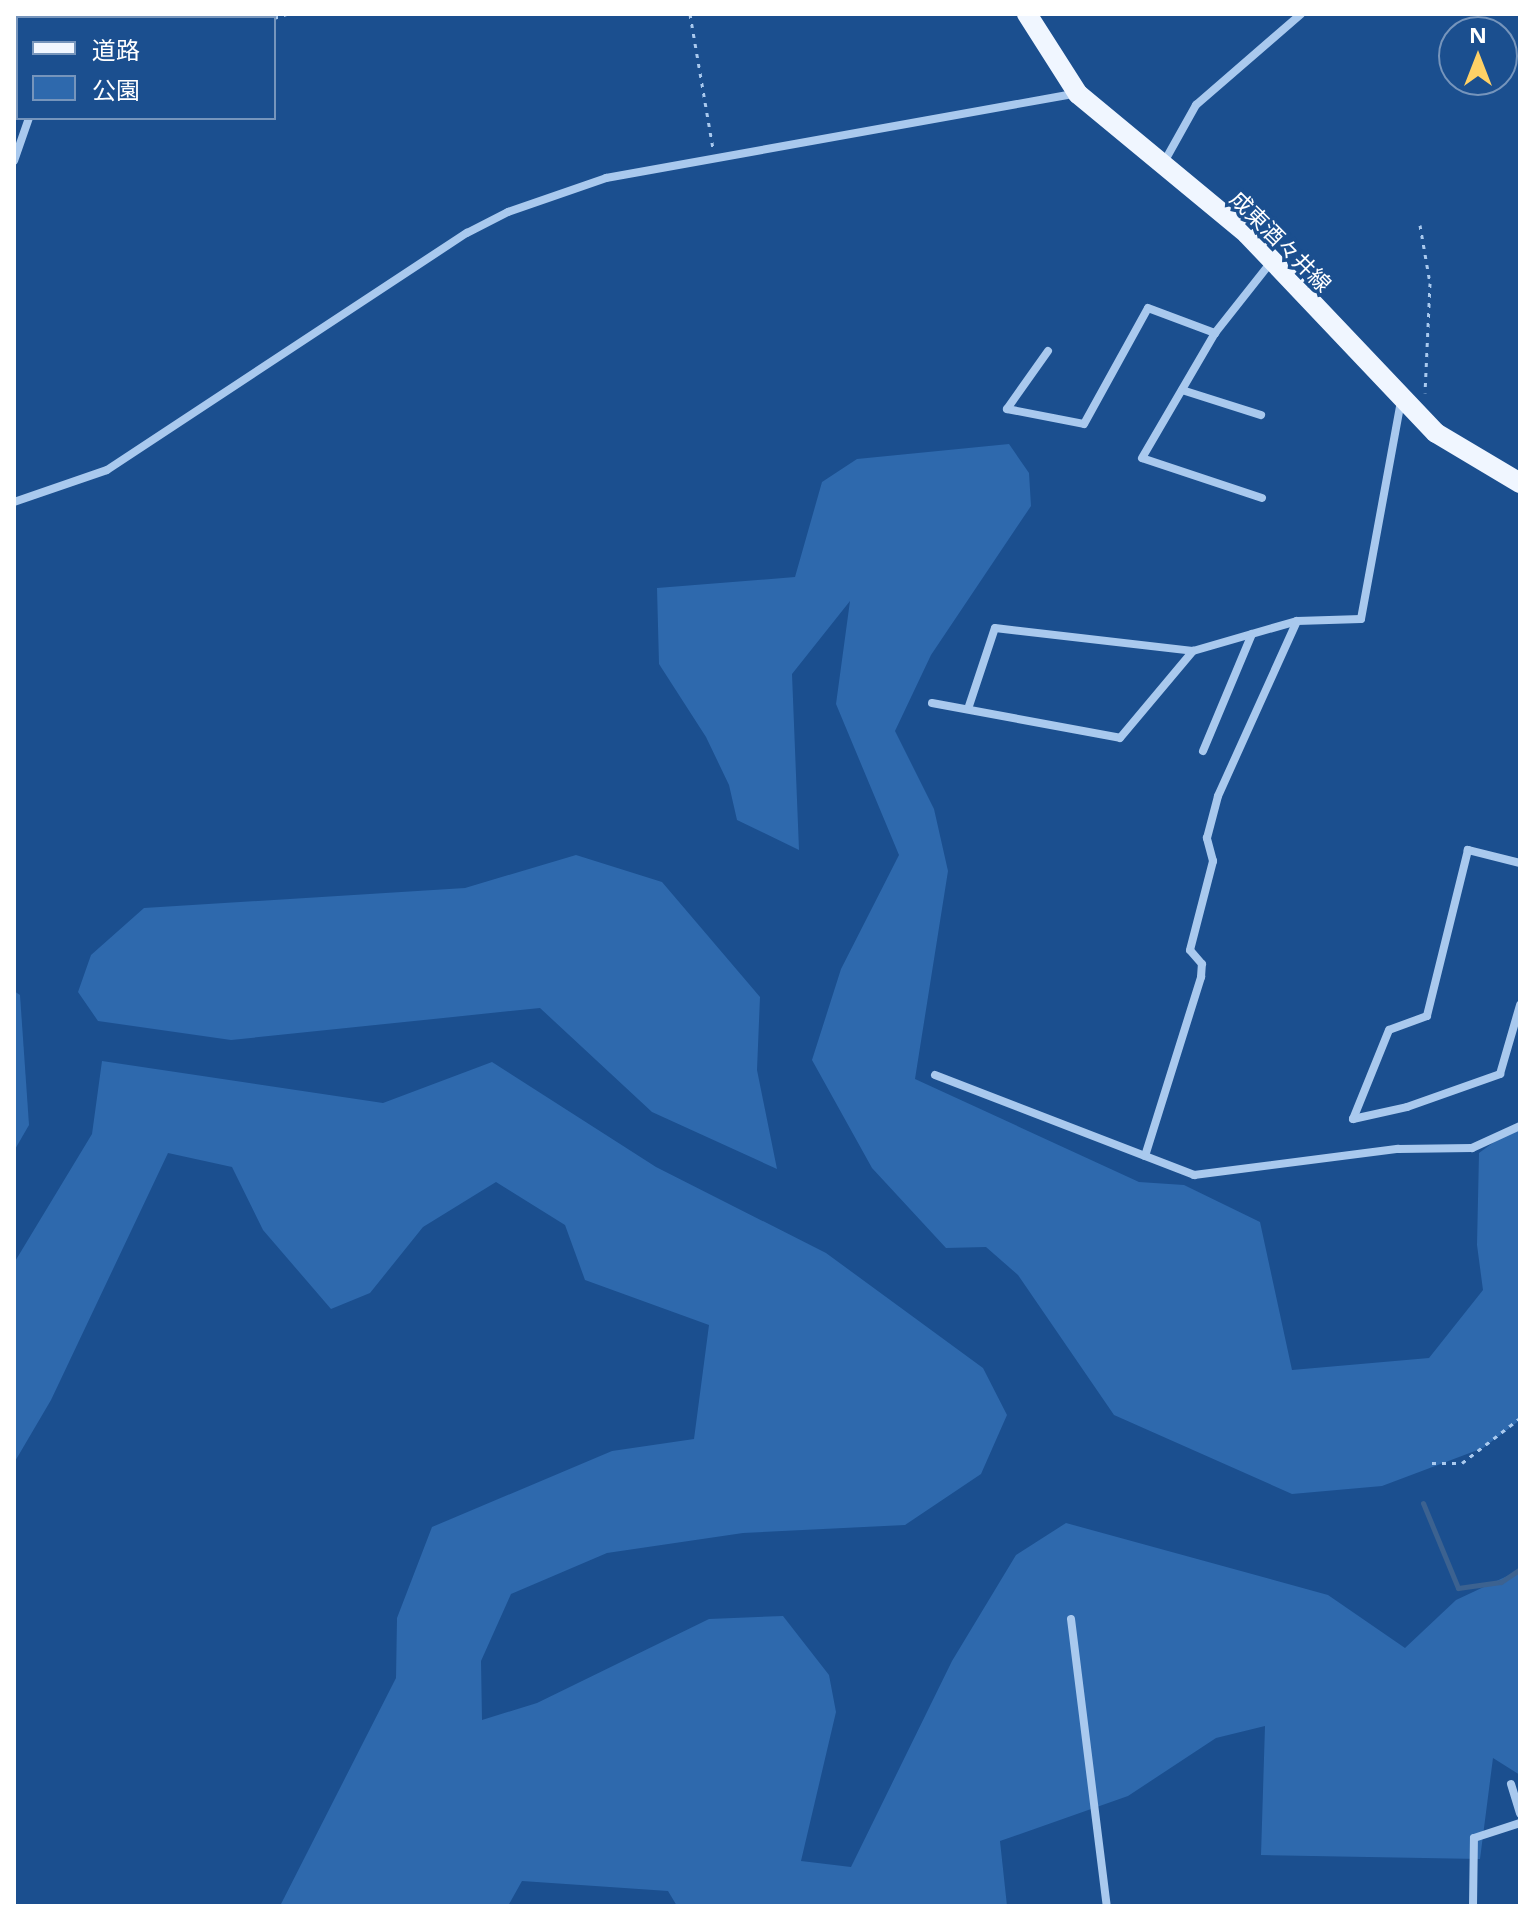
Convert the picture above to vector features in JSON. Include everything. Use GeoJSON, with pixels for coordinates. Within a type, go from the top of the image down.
{"type":"FeatureCollection","features":[{"type":"Feature","properties":{"kind":"main road","name":"成東酒々井線"},"geometry":{"type":"LineString","coordinates":[[1027,14],[1078,94],[1272,262],[1408,408],[1436,433],[1520,483]]}},
{"type":"Feature","properties":{"kind":"street"},"geometry":{"type":"LineString","coordinates":[[1163,165],[1196,105],[1301,14]]}},
{"type":"Feature","properties":{"kind":"street"},"geometry":{"type":"LineString","coordinates":[[14,502],[107,470],[467,233],[508,212],[606,178],[1078,94]]}},
{"type":"Feature","properties":{"kind":"street"},"geometry":{"type":"LineString","coordinates":[[14,161],[28,120]]}},
{"type":"Feature","properties":{"kind":"street"},"geometry":{"type":"LineString","coordinates":[[1262,498],[1142,458],[1215,333],[1272,262]]}},
{"type":"Feature","properties":{"kind":"street"},"geometry":{"type":"LineString","coordinates":[[1048,351],[1007,409],[1084,424],[1148,308],[1215,333]]}},
{"type":"Feature","properties":{"kind":"street"},"geometry":{"type":"LineString","coordinates":[[1182,390],[1261,415]]}},
{"type":"Feature","properties":{"kind":"street"},"geometry":{"type":"LineString","coordinates":[[968,709],[995,628],[1193,651],[1297,621],[1361,619],[1408,408]]}},
{"type":"Feature","properties":{"kind":"street"},"geometry":{"type":"LineString","coordinates":[[1145,1156],[1201,977],[1202,964],[1190,950],[1213,861],[1207,838],[1218,796],[1297,621]]}},
{"type":"Feature","properties":{"kind":"street"},"geometry":{"type":"LineString","coordinates":[[1203,751],[1252,634]]}},
{"type":"Feature","properties":{"kind":"street"},"geometry":{"type":"LineString","coordinates":[[932,703],[1120,738],[1193,651]]}},
{"type":"Feature","properties":{"kind":"street"},"geometry":{"type":"LineString","coordinates":[[1520,863],[1468,850],[1427,1016],[1389,1030],[1353,1119],[1407,1107],[1500,1074],[1520,1005]]}},
{"type":"Feature","properties":{"kind":"street"},"geometry":{"type":"LineString","coordinates":[[935,1075],[1194,1175],[1398,1149],[1472,1148],[1520,1126]]}},
{"type":"Feature","properties":{"kind":"street"},"geometry":{"type":"LineString","coordinates":[[1071,1619],[1107,1906]]}},
{"type":"Feature","properties":{"kind":"street"},"geometry":{"type":"LineString","coordinates":[[1511,1784],[1520,1814]]}},
{"type":"Feature","properties":{"kind":"street"},"geometry":{"type":"LineString","coordinates":[[1473,1906],[1474,1838],[1520,1823]]}},
{"type":"Feature","properties":{"kind":"path"},"geometry":{"type":"LineString","coordinates":[[690,14],[715,159]]}},
{"type":"Feature","properties":{"kind":"path"},"geometry":{"type":"LineString","coordinates":[[1408,408],[1425,398],[1430,283],[1420,225]]}},
{"type":"Feature","properties":{"kind":"path"},"geometry":{"type":"LineString","coordinates":[[1432,1463],[1462,1463],[1520,1418]]}},
{"type":"Feature","properties":{"kind":"green space"},"geometry":{"type":"Polygon","coordinates":[[[1009,444],[1029,473],[1031,506],[931,655],[895,731],[934,809],[948,871],[915,1079],[1139,1182],[1184,1185],[1260,1222],[1292,1370],[1429,1358],[1483,1290],[1477,1245],[1479,1153],[1520,1123],[1520,1420],[1483,1448],[1382,1486],[1292,1494],[1114,1415],[1018,1275],[986,1247],[946,1248],[872,1168],[812,1060],[841,969],[899,855],[836,704],[850,601],[792,674],[799,850],[737,820],[729,785],[706,737],[659,664],[657,588],[795,577],[822,482],[857,459],[1009,444]]]}},
{"type":"Feature","properties":{"kind":"green space"},"geometry":{"type":"Polygon","coordinates":[[[576,855],[662,882],[760,997],[757,1070],[777,1169],[652,1112],[540,1008],[231,1040],[98,1021],[78,992],[91,955],[144,908],[465,888],[576,855]]]}},
{"type":"Feature","properties":{"kind":"green space"},"geometry":{"type":"Polygon","coordinates":[[[14,991],[20,995],[29,1125],[14,1151],[14,991]]]}},
{"type":"Feature","properties":{"kind":"green space"},"geometry":{"type":"Polygon","coordinates":[[[102,1061],[383,1103],[492,1062],[656,1167],[826,1253],[983,1368],[1007,1415],[981,1474],[905,1525],[743,1533],[607,1553],[511,1594],[481,1661],[482,1720],[537,1703],[709,1619],[783,1616],[829,1675],[836,1712],[801,1861],[851,1867],[952,1661],[1016,1555],[1066,1523],[1328,1595],[1405,1648],[1456,1600],[1520,1570],[1520,1775],[1493,1758],[1480,1859],[1261,1855],[1265,1726],[1216,1738],[1128,1796],[1000,1841],[1007,1906],[677,1906],[668,1891],[522,1881],[508,1906],[280,1906],[396,1678],[397,1618],[432,1527],[612,1451],[694,1439],[709,1325],[585,1280],[565,1225],[496,1182],[423,1227],[370,1293],[331,1309],[263,1230],[232,1167],[168,1153],[51,1400],[14,1463],[14,1263],[92,1134],[102,1061]]]}},
{"type":"Feature","properties":{"kind":"waterway"},"geometry":{"type":"LineString","coordinates":[[1423,1503],[1458,1588],[1501,1582],[1520,1569]]}}]}
